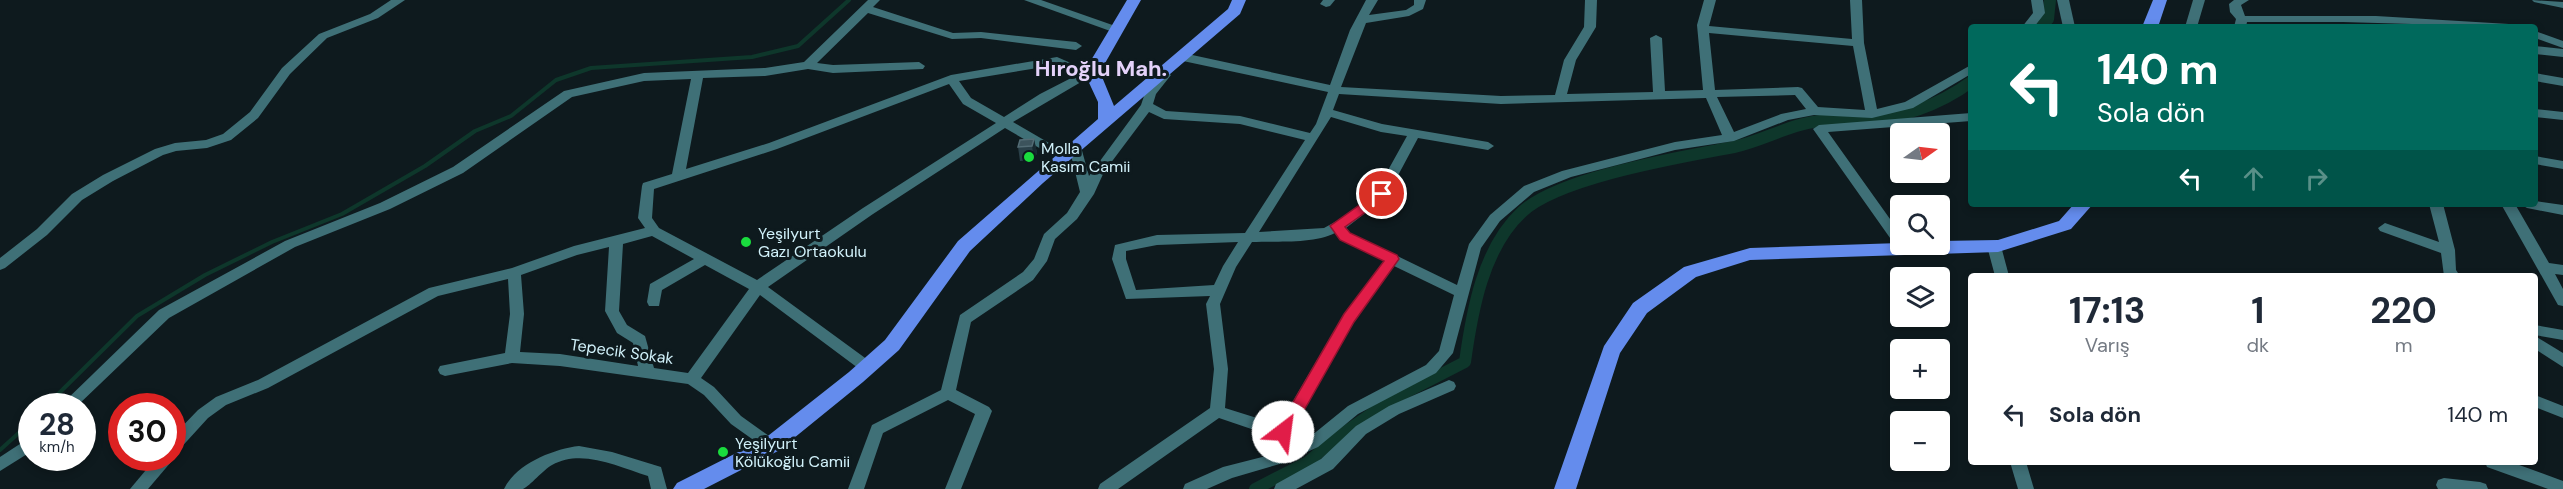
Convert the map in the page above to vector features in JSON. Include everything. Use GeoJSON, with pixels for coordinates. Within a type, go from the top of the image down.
{"type":"FeatureCollection","features":[{"type":"Feature","properties":{"kind":"main road"},"geometry":{"type":"LineString","coordinates":[[1106,123],[1106,102],[1092,72],[1134,0]]}},
{"type":"Feature","properties":{"kind":"main road"},"geometry":{"type":"LineString","coordinates":[[684,489],[771,445],[892,345],[964,246],[1070,152],[1183,57],[1235,10],[1239,0]]}},
{"type":"Feature","properties":{"kind":"main road"},"geometry":{"type":"LineString","coordinates":[[2151,24],[2160,0]]}},
{"type":"Feature","properties":{"kind":"main road"},"geometry":{"type":"LineString","coordinates":[[1950,246],[1994,246],[2065,225],[2081,207]]}},
{"type":"Feature","properties":{"kind":"main road"},"geometry":{"type":"LineString","coordinates":[[1565,489],[1611,351],[1640,308],[1648,302],[1690,272],[1749,254],[1890,246]]}},
{"type":"Feature","properties":{"kind":"street"},"geometry":{"type":"LineString","coordinates":[[0,265],[42,232],[76,197],[108,178],[159,152],[175,147],[207,144],[227,137],[254,115],[286,71],[323,36],[366,20],[399,0]]}},
{"type":"Feature","properties":{"kind":"street"},"geometry":{"type":"LineString","coordinates":[[1030,0],[1117,30]]}},
{"type":"Feature","properties":{"kind":"street"},"geometry":{"type":"LineString","coordinates":[[1106,489],[1217,411],[1221,369],[1213,304],[1230,266],[1313,138],[1326,112],[1361,20],[1372,0]]}},
{"type":"Feature","properties":{"kind":"street"},"geometry":{"type":"LineString","coordinates":[[1361,20],[1409,13],[1419,7],[1420,0]]}},
{"type":"Feature","properties":{"kind":"street"},"geometry":{"type":"LineString","coordinates":[[1560,98],[1570,60],[1590,27],[1591,0]]}},
{"type":"Feature","properties":{"kind":"street"},"geometry":{"type":"LineString","coordinates":[[1710,0],[1703,29],[1709,92],[1730,138]]}},
{"type":"Feature","properties":{"kind":"street"},"geometry":{"type":"LineString","coordinates":[[1856,0],[1858,43],[1872,114]]}},
{"type":"Feature","properties":{"kind":"street"},"geometry":{"type":"LineString","coordinates":[[2030,24],[2039,13],[2037,0]]}},
{"type":"Feature","properties":{"kind":"street"},"geometry":{"type":"LineString","coordinates":[[2063,0],[2068,24]]}},
{"type":"Feature","properties":{"kind":"street"},"geometry":{"type":"LineString","coordinates":[[2192,24],[2199,0]]}},
{"type":"Feature","properties":{"kind":"street"},"geometry":{"type":"LineString","coordinates":[[2243,0],[2235,4],[2241,23],[2323,17],[2474,24]]}},
{"type":"Feature","properties":{"kind":"street"},"geometry":{"type":"LineString","coordinates":[[2538,0],[2563,5]]}},
{"type":"Feature","properties":{"kind":"street"},"geometry":{"type":"LineString","coordinates":[[808,65],[869,4],[952,36],[981,35],[1076,46]]}},
{"type":"Feature","properties":{"kind":"street"},"geometry":{"type":"LineString","coordinates":[[1703,29],[1858,43]]}},
{"type":"Feature","properties":{"kind":"street"},"geometry":{"type":"LineString","coordinates":[[2538,35],[2563,45]]}},
{"type":"Feature","properties":{"kind":"street"},"geometry":{"type":"LineString","coordinates":[[1656,38],[1659,94]]}},
{"type":"Feature","properties":{"kind":"street"},"geometry":{"type":"LineString","coordinates":[[2538,50],[2563,53]]}},
{"type":"Feature","properties":{"kind":"street"},"geometry":{"type":"LineString","coordinates":[[1183,57],[1345,92],[1501,100],[1798,91],[1814,111]]}},
{"type":"Feature","properties":{"kind":"street"},"geometry":{"type":"LineString","coordinates":[[867,367],[758,287],[654,231],[645,218],[648,186],[772,146],[951,79],[1057,61],[1077,70],[1092,72]]}},
{"type":"Feature","properties":{"kind":"street"},"geometry":{"type":"LineString","coordinates":[[82,393],[164,314],[290,244],[385,206],[458,170],[568,94],[644,77],[765,72],[808,65],[833,69],[919,66]]}},
{"type":"Feature","properties":{"kind":"street"},"geometry":{"type":"LineString","coordinates":[[948,393],[965,319],[1028,276],[1040,261],[1049,237],[1072,216],[1095,178],[1147,106],[1150,93],[1170,68]]}},
{"type":"Feature","properties":{"kind":"street"},"geometry":{"type":"LineString","coordinates":[[1191,489],[1228,472],[1278,459],[1313,443],[1353,410],[1431,369],[1446,353],[1474,247],[1495,218],[1529,189],[1567,174],[1664,148],[1730,138],[1785,117],[1814,111],[1872,114],[1909,105],[1968,71]]}},
{"type":"Feature","properties":{"kind":"street"},"geometry":{"type":"LineString","coordinates":[[692,379],[758,287],[868,211],[1044,97],[1092,72]]}},
{"type":"Feature","properties":{"kind":"street"},"geometry":{"type":"LineString","coordinates":[[678,176],[697,78],[694,75]]}},
{"type":"Feature","properties":{"kind":"street"},"geometry":{"type":"LineString","coordinates":[[2538,78],[2563,82]]}},
{"type":"Feature","properties":{"kind":"street"},"geometry":{"type":"LineString","coordinates":[[951,79],[967,101],[1004,123],[1070,152],[1086,194]]}},
{"type":"Feature","properties":{"kind":"street"},"geometry":{"type":"LineString","coordinates":[[1147,106],[1164,115],[1240,120],[1313,138]]}},
{"type":"Feature","properties":{"kind":"street"},"geometry":{"type":"LineString","coordinates":[[1326,112],[1414,134],[1488,146]]}},
{"type":"Feature","properties":{"kind":"street"},"geometry":{"type":"LineString","coordinates":[[2538,113],[2563,116]]}},
{"type":"Feature","properties":{"kind":"street"},"geometry":{"type":"LineString","coordinates":[[1890,228],[1820,129],[1968,117]]}},
{"type":"Feature","properties":{"kind":"street"},"geometry":{"type":"LineString","coordinates":[[1219,290],[1131,295],[1119,259],[1120,248],[1157,240],[1250,235],[1296,236],[1327,232],[1382,194],[1414,134]]}},
{"type":"Feature","properties":{"kind":"street"},"geometry":{"type":"LineString","coordinates":[[2538,161],[2563,165]]}},
{"type":"Feature","properties":{"kind":"street"},"geometry":{"type":"LineString","coordinates":[[1079,171],[1095,178]]}},
{"type":"Feature","properties":{"kind":"street"},"geometry":{"type":"LineString","coordinates":[[2538,206],[2563,210]]}},
{"type":"Feature","properties":{"kind":"street"},"geometry":{"type":"LineString","coordinates":[[2437,207],[2448,250],[2450,273]]}},
{"type":"Feature","properties":{"kind":"street"},"geometry":{"type":"LineString","coordinates":[[2510,207],[2563,301]]}},
{"type":"Feature","properties":{"kind":"street"},"geometry":{"type":"LineString","coordinates":[[1337,226],[1345,236],[1462,293]]}},
{"type":"Feature","properties":{"kind":"street"},"geometry":{"type":"LineString","coordinates":[[2385,228],[2448,250]]}},
{"type":"Feature","properties":{"kind":"street"},"geometry":{"type":"LineString","coordinates":[[186,432],[202,414],[221,401],[263,384],[434,292],[514,273],[574,251],[654,231]]}},
{"type":"Feature","properties":{"kind":"street"},"geometry":{"type":"LineString","coordinates":[[616,241],[612,311],[622,329],[640,340],[647,372]]}},
{"type":"Feature","properties":{"kind":"street"},"geometry":{"type":"LineString","coordinates":[[1994,246],[2001,273]]}},
{"type":"Feature","properties":{"kind":"street"},"geometry":{"type":"LineString","coordinates":[[654,302],[655,288],[705,258]]}},
{"type":"Feature","properties":{"kind":"street"},"geometry":{"type":"LineString","coordinates":[[1283,432],[1349,318],[1392,259]]}},
{"type":"Feature","properties":{"kind":"street"},"geometry":{"type":"LineString","coordinates":[[2545,268],[2563,270]]}},
{"type":"Feature","properties":{"kind":"street"},"geometry":{"type":"LineString","coordinates":[[512,357],[517,314],[514,273]]}},
{"type":"Feature","properties":{"kind":"street"},"geometry":{"type":"LineString","coordinates":[[2538,331],[2563,335]]}},
{"type":"Feature","properties":{"kind":"street"},"geometry":{"type":"LineString","coordinates":[[2538,343],[2563,361]]}},
{"type":"Feature","properties":{"kind":"street","name":"Tepecik Sokak"},"geometry":{"type":"LineString","coordinates":[[445,370],[512,357],[560,360],[692,379],[710,391],[736,420],[771,445]]}},
{"type":"Feature","properties":{"kind":"street"},"geometry":{"type":"LineString","coordinates":[[1282,489],[1327,464],[1360,430],[1394,410],[1449,386]]}},
{"type":"Feature","properties":{"kind":"street"},"geometry":{"type":"LineString","coordinates":[[856,489],[877,429],[948,393]]}},
{"type":"Feature","properties":{"kind":"street"},"geometry":{"type":"LineString","coordinates":[[948,393],[984,411],[953,489]]}},
{"type":"Feature","properties":{"kind":"street"},"geometry":{"type":"LineString","coordinates":[[2538,402],[2563,412]]}},
{"type":"Feature","properties":{"kind":"street"},"geometry":{"type":"LineString","coordinates":[[1217,411],[1313,443]]}},
{"type":"Feature","properties":{"kind":"street"},"geometry":{"type":"LineString","coordinates":[[0,465],[18,452]]}},
{"type":"Feature","properties":{"kind":"street"},"geometry":{"type":"LineString","coordinates":[[512,489],[532,468],[556,454],[589,452],[655,472],[659,489]]}},
{"type":"Feature","properties":{"kind":"street"},"geometry":{"type":"LineString","coordinates":[[2019,465],[2026,489]]}},
{"type":"Feature","properties":{"kind":"street"},"geometry":{"type":"LineString","coordinates":[[2501,465],[2563,488]]}},
{"type":"Feature","properties":{"kind":"street"},"geometry":{"type":"LineString","coordinates":[[138,489],[154,471]]}},
{"type":"Feature","properties":{"kind":"street"},"geometry":{"type":"LineString","coordinates":[[2444,485],[2480,489]]}},
{"type":"Feature","properties":{"kind":"building"},"geometry":{"type":"Polygon","coordinates":[[[1034,139],[1032,146],[1018,147],[1020,140],[1034,139]]]}},
{"type":"Feature","properties":{"kind":"waterway"},"geometry":{"type":"LineString","coordinates":[[59,393],[137,316],[205,275],[272,242],[342,214],[425,166],[475,131],[511,116],[556,80],[591,68],[752,57],[798,46],[849,0]]}},
{"type":"Feature","properties":{"kind":"waterway"},"geometry":{"type":"LineString","coordinates":[[2042,24],[2048,19],[2050,0]]}},
{"type":"Feature","properties":{"kind":"waterway"},"geometry":{"type":"LineString","coordinates":[[1255,489],[1308,462],[1335,439],[1393,399],[1465,362],[1471,322],[1489,262],[1509,227],[1522,212],[1540,200],[1563,188],[1622,170],[1734,147],[1809,123],[1857,122],[1887,118],[1917,110],[1945,98],[1968,84]]}},
{"type":"Feature","properties":{"kind":"waterway"},"geometry":{"type":"LineString","coordinates":[[0,450],[18,434]]}},
{"type":"Feature","properties":{"kind":"place","name":"Molla Kasım Camii"},"geometry":{"type":"Point","coordinates":[1029,157]}},
{"type":"Feature","properties":{"kind":"place","name":"Yeşilyurt Gazı Ortaokulu"},"geometry":{"type":"Point","coordinates":[746,242]}},
{"type":"Feature","properties":{"kind":"place","name":"Yeşilyurt Kölükoğlu Camii"},"geometry":{"type":"Point","coordinates":[723,452]}},
{"type":"Feature","properties":{"kind":"district","name":"Hıroğlu Mah."},"geometry":{"type":"Point","coordinates":[1101,68]}},
{"type":"Feature","properties":{"kind":"route"},"geometry":{"type":"LineString","coordinates":[[1283,432],[1349,318],[1392,259],[1345,236],[1337,226],[1382,194]]}}]}
